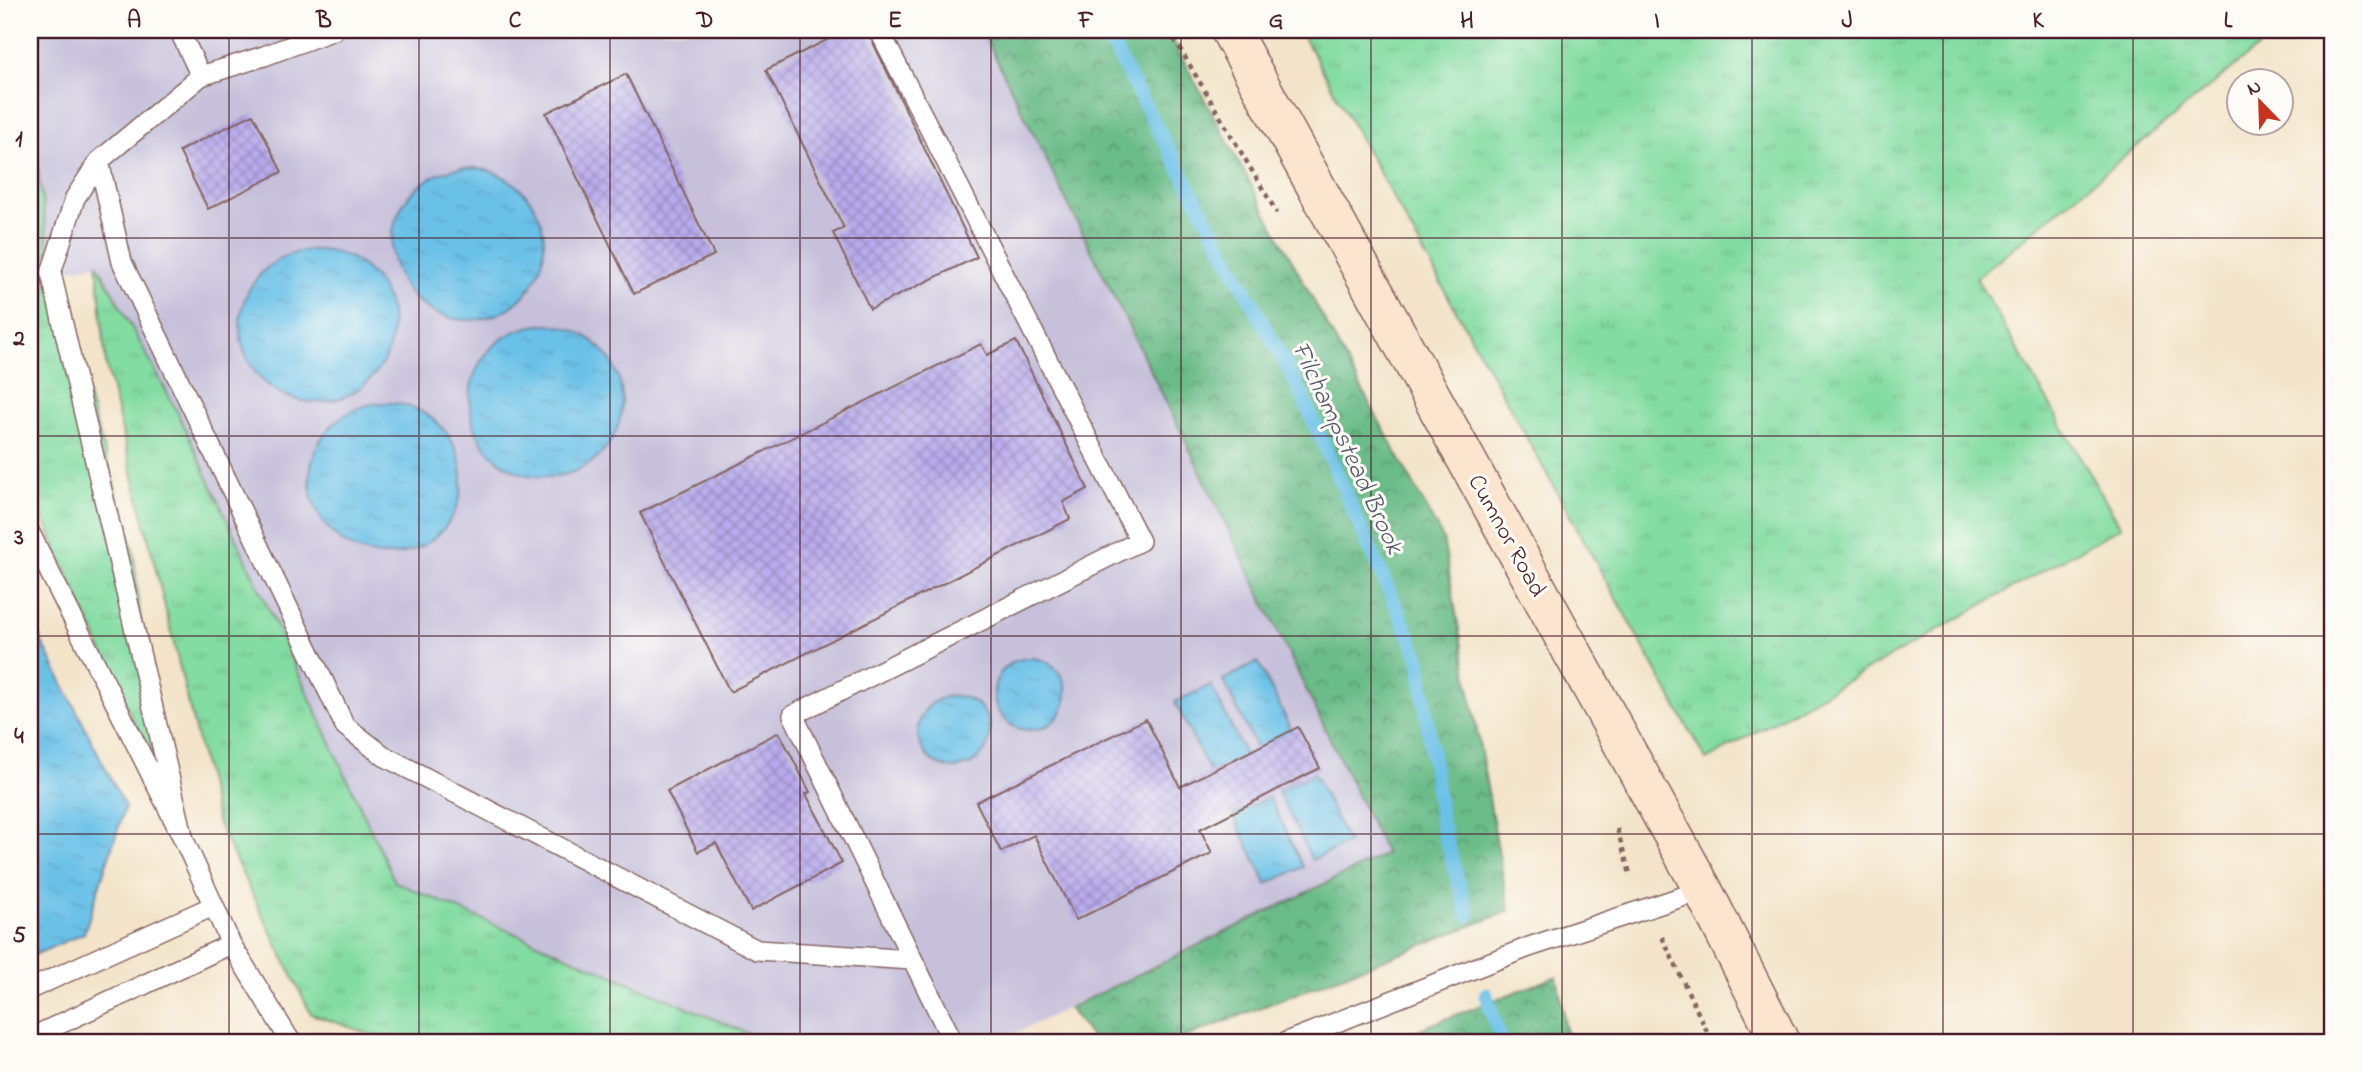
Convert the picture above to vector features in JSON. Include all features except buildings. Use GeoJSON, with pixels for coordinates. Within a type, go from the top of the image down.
{"type":"FeatureCollection","features":[{"type":"Feature","properties":{"kind":"main road","name":"Cumnor Road"},"geometry":{"type":"LineString","coordinates":[[1230,30],[1703,890],[1780,1042]]}},
{"type":"Feature","properties":{"kind":"lane"},"geometry":{"type":"LineString","coordinates":[[179,30],[201,76]]}},
{"type":"Feature","properties":{"kind":"lane"},"geometry":{"type":"LineString","coordinates":[[184,840],[51,273],[75,198],[99,162],[201,76],[334,30]]}},
{"type":"Feature","properties":{"kind":"lane"},"geometry":{"type":"LineString","coordinates":[[879,30],[1140,541],[793,715],[953,1042]]}},
{"type":"Feature","properties":{"kind":"lane"},"geometry":{"type":"LineString","coordinates":[[99,162],[122,262],[345,726],[384,756],[757,950],[912,960]]}},
{"type":"Feature","properties":{"kind":"lane"},"geometry":{"type":"LineString","coordinates":[[30,533],[184,840],[231,944],[291,1042]]}},
{"type":"Feature","properties":{"kind":"lane"},"geometry":{"type":"LineString","coordinates":[[1286,1042],[1529,947],[1703,890]]}},
{"type":"Feature","properties":{"kind":"lane"},"geometry":{"type":"LineString","coordinates":[[30,989],[213,906]]}},
{"type":"Feature","properties":{"kind":"lane"},"geometry":{"type":"LineString","coordinates":[[30,1038],[231,944]]}},
{"type":"Feature","properties":{"kind":"shaded area"},"geometry":{"type":"Polygon","coordinates":[[[30,30],[982,30],[1194,458],[1386,855],[997,1042],[768,1042],[395,882],[177,411],[98,264],[51,273],[30,115],[30,30]]]}},
{"type":"Feature","properties":{"kind":"green space"},"geometry":{"type":"Polygon","coordinates":[[[982,30],[1167,30],[1443,539],[1509,911],[1172,1042],[1095,1042],[1069,1008],[1386,854],[982,30]]]}},
{"type":"Feature","properties":{"kind":"green space"},"geometry":{"type":"Polygon","coordinates":[[[1300,30],[2279,30],[2235,66],[2226,66],[2226,73],[1976,278],[2121,527],[1706,760],[1300,30]]]}},
{"type":"Feature","properties":{"kind":"green space"},"geometry":{"type":"Polygon","coordinates":[[[30,115],[51,273],[133,548],[155,769],[30,489],[30,115]]]}},
{"type":"Feature","properties":{"kind":"green space"},"geometry":{"type":"Polygon","coordinates":[[[97,263],[177,411],[395,882],[768,1042],[453,1042],[376,1036],[311,1014],[218,824],[106,365],[97,263]]]}},
{"type":"Feature","properties":{"kind":"green space"},"geometry":{"type":"Polygon","coordinates":[[[1557,976],[1568,1042],[1386,1042],[1557,976]]]}},
{"type":"Feature","properties":{"kind":"water"},"geometry":{"type":"Polygon","coordinates":[[[468,168],[497,174],[522,190],[538,215],[544,244],[538,273],[522,298],[497,314],[468,320],[439,314],[414,298],[398,273],[392,244],[398,215],[414,190],[439,174],[468,168]]]}},
{"type":"Feature","properties":{"kind":"water"},"geometry":{"type":"Polygon","coordinates":[[[316,250],[345,256],[370,272],[386,297],[392,326],[386,355],[370,380],[345,396],[316,402],[287,396],[262,380],[246,355],[240,326],[246,297],[262,272],[287,256],[316,250]]]}},
{"type":"Feature","properties":{"kind":"water"},"geometry":{"type":"Polygon","coordinates":[[[546,325],[575,331],[600,347],[616,372],[622,401],[616,430],[600,455],[575,471],[546,477],[517,471],[492,455],[476,430],[470,401],[476,372],[492,347],[517,331],[546,325]]]}},
{"type":"Feature","properties":{"kind":"water"},"geometry":{"type":"Polygon","coordinates":[[[386,403],[415,409],[440,425],[456,450],[462,479],[456,508],[440,533],[415,549],[386,555],[357,549],[332,533],[316,508],[310,479],[316,450],[332,425],[357,409],[386,403]]]}},
{"type":"Feature","properties":{"kind":"water"},"geometry":{"type":"Polygon","coordinates":[[[30,618],[125,807],[84,933],[30,957],[30,618]]]}},
{"type":"Feature","properties":{"kind":"water"},"geometry":{"type":"Polygon","coordinates":[[[1030,658],[1050,664],[1060,674],[1066,694],[1060,714],[1050,724],[1030,730],[1010,724],[1000,714],[994,694],[1000,674],[1010,664],[1030,658]]]}},
{"type":"Feature","properties":{"kind":"water"},"geometry":{"type":"Polygon","coordinates":[[[1258,662],[1292,731],[1257,749],[1223,680],[1258,662]]]}},
{"type":"Feature","properties":{"kind":"water"},"geometry":{"type":"Polygon","coordinates":[[[1211,685],[1245,755],[1210,772],[1175,702],[1211,685]]]}},
{"type":"Feature","properties":{"kind":"water"},"geometry":{"type":"Polygon","coordinates":[[[954,696],[974,702],[984,712],[990,732],[984,752],[974,762],[954,768],[934,762],[924,752],[918,732],[924,712],[934,702],[954,696]]]}},
{"type":"Feature","properties":{"kind":"water"},"geometry":{"type":"Polygon","coordinates":[[[1314,773],[1348,843],[1312,860],[1278,791],[1314,773]]]}},
{"type":"Feature","properties":{"kind":"water"},"geometry":{"type":"Polygon","coordinates":[[[1269,797],[1303,867],[1267,884],[1233,815],[1269,797]]]}},
{"type":"Feature","properties":{"kind":"waterway","name":"Filchampstead Brook"},"geometry":{"type":"LineString","coordinates":[[1104,30],[1300,391],[1419,658],[1441,822],[1468,915]]}},
{"type":"Feature","properties":{"kind":"waterway","name":"Filchampstead Brook"},"geometry":{"type":"LineString","coordinates":[[1486,994],[1501,1042]]}}]}
